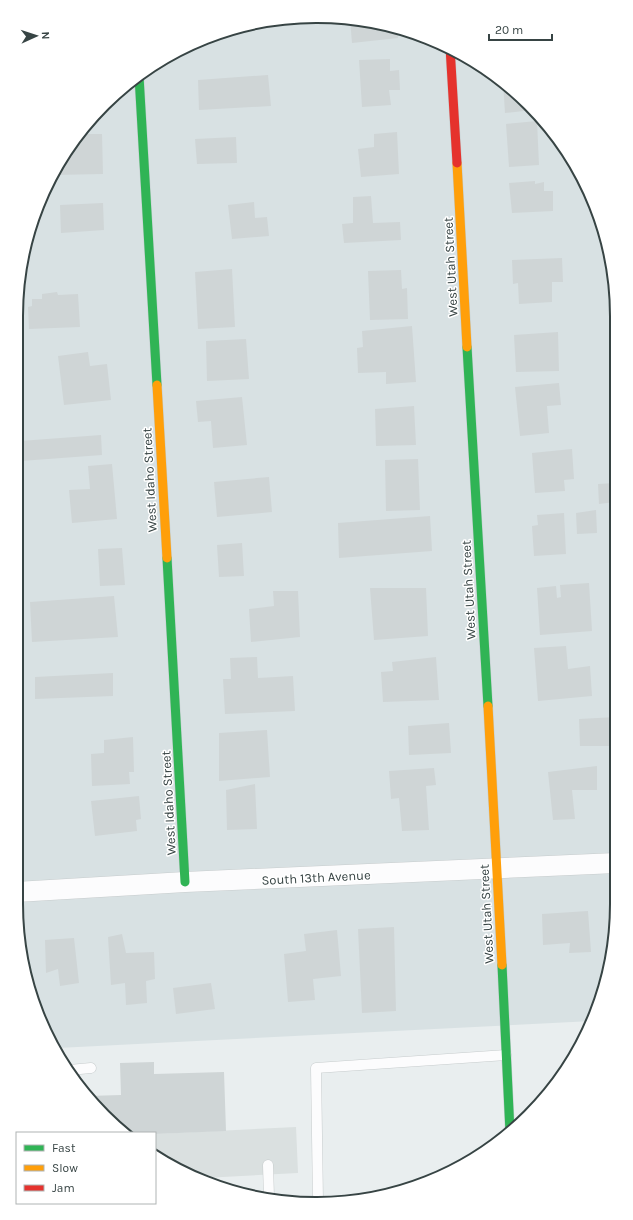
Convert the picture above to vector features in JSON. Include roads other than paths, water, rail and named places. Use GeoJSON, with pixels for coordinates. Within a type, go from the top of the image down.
{"type":"FeatureCollection","features":[{"type":"Feature","properties":{"kind":"street","name":"West Utah Street"},"geometry":{"type":"LineString","coordinates":[[450,55],[497,869],[510,1124]]}},
{"type":"Feature","properties":{"kind":"street","name":"West Idaho Street"},"geometry":{"type":"LineString","coordinates":[[139,83],[185,882]]}},
{"type":"Feature","properties":{"kind":"street","name":"South 13th Avenue"},"geometry":{"type":"LineString","coordinates":[[23,892],[185,882],[610,863]]}},
{"type":"Feature","properties":{"kind":"lane"},"geometry":{"type":"LineString","coordinates":[[318,1197],[316,1068],[506,1055]]}},
{"type":"Feature","properties":{"kind":"lane"},"geometry":{"type":"LineString","coordinates":[[74,1070],[91,1068]]}},
{"type":"Feature","properties":{"kind":"lane"},"geometry":{"type":"LineString","coordinates":[[268,1165],[269,1193]]}}]}
